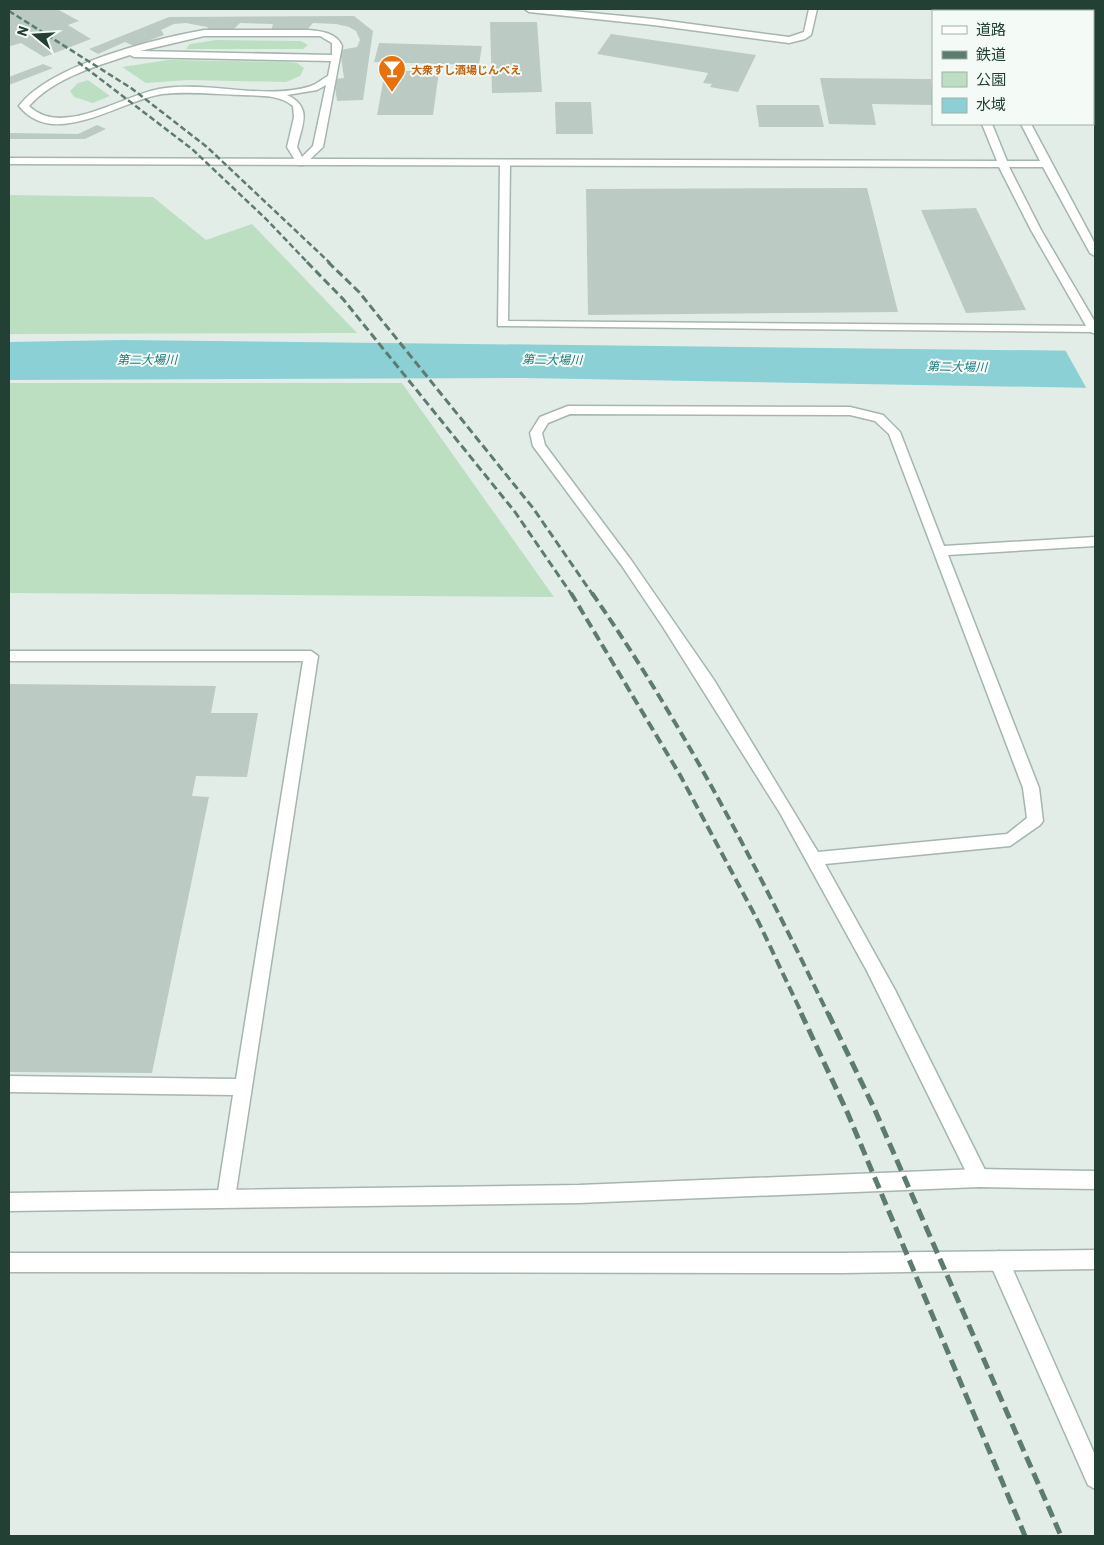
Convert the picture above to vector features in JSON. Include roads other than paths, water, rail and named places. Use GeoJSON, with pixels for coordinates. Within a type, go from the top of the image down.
{"type":"FeatureCollection","features":[{"type":"Feature","properties":{"kind":"street"},"geometry":{"type":"LineString","coordinates":[[529,9],[653,22],[789,40],[802,37],[808,32],[813,9]]}},
{"type":"Feature","properties":{"kind":"street"},"geometry":{"type":"LineString","coordinates":[[302,163],[318,147],[336,58],[338,46],[336,40],[332,37],[308,33],[204,33],[163,40],[122,54],[40,89],[28,98],[24,106],[28,113],[39,118],[66,121],[82,118],[158,92],[270,94],[314,88],[332,77]]}},
{"type":"Feature","properties":{"kind":"street"},"geometry":{"type":"LineString","coordinates":[[122,54],[336,58]]}},
{"type":"Feature","properties":{"kind":"street"},"geometry":{"type":"LineString","coordinates":[[270,94],[287,97],[296,102],[300,110],[292,147],[302,163]]}},
{"type":"Feature","properties":{"kind":"street"},"geometry":{"type":"LineString","coordinates":[[505,164],[502,324],[1095,330],[1002,164],[987,125]]}},
{"type":"Feature","properties":{"kind":"street"},"geometry":{"type":"LineString","coordinates":[[1026,125],[1095,253]]}},
{"type":"Feature","properties":{"kind":"street"},"geometry":{"type":"LineString","coordinates":[[9,161],[505,164],[1046,164]]}},
{"type":"Feature","properties":{"kind":"street"},"geometry":{"type":"LineString","coordinates":[[814,859],[1010,840],[1035,821],[1031,788],[894,432],[880,418],[850,411],[568,410],[544,420],[536,433],[539,446],[593,514],[675,632],[764,773],[857,937],[979,1178]]}},
{"type":"Feature","properties":{"kind":"street"},"geometry":{"type":"LineString","coordinates":[[941,551],[1095,541]]}},
{"type":"Feature","properties":{"kind":"street"},"geometry":{"type":"LineString","coordinates":[[9,656],[311,656],[226,1198]]}},
{"type":"Feature","properties":{"kind":"street"},"geometry":{"type":"LineString","coordinates":[[9,1084],[244,1087]]}},
{"type":"Feature","properties":{"kind":"street"},"geometry":{"type":"LineString","coordinates":[[9,1202],[580,1194],[979,1178],[1095,1180]]}},
{"type":"Feature","properties":{"kind":"street"},"geometry":{"type":"LineString","coordinates":[[9,1264],[843,1263],[1095,1259]]}},
{"type":"Feature","properties":{"kind":"street"},"geometry":{"type":"LineString","coordinates":[[999,1261],[1095,1478]]}},
{"type":"Feature","properties":{"kind":"water","name":"第二大場川"},"geometry":{"type":"Polygon","coordinates":[[[122,340],[1095,351],[1095,388],[525,378],[9,380],[9,342],[122,340]]]}},
{"type":"Feature","properties":{"kind":"railway"},"geometry":{"type":"LineString","coordinates":[[9,11],[131,88],[207,147],[330,263]]}},
{"type":"Feature","properties":{"kind":"railway"},"geometry":{"type":"LineString","coordinates":[[78,62],[192,149],[266,219],[308,263]]}},
{"type":"Feature","properties":{"kind":"railway"},"geometry":{"type":"LineString","coordinates":[[307,262],[343,299],[515,512],[572,595]]}},
{"type":"Feature","properties":{"kind":"railway"},"geometry":{"type":"LineString","coordinates":[[328,262],[359,292],[533,508],[593,595]]}},
{"type":"Feature","properties":{"kind":"railway"},"geometry":{"type":"LineString","coordinates":[[571,593],[680,775],[759,923],[802,1014]]}},
{"type":"Feature","properties":{"kind":"railway"},"geometry":{"type":"LineString","coordinates":[[592,593],[658,694],[719,799],[775,906],[828,1014]]}},
{"type":"Feature","properties":{"kind":"railway"},"geometry":{"type":"LineString","coordinates":[[801,1013],[848,1114],[1025,1536]]}},
{"type":"Feature","properties":{"kind":"railway"},"geometry":{"type":"LineString","coordinates":[[828,1013],[874,1108],[1061,1536]]}},
{"type":"Feature","properties":{"kind":"place","name":"大衆すし酒場じんべえ"},"geometry":{"type":"Point","coordinates":[392,93]}}]}
